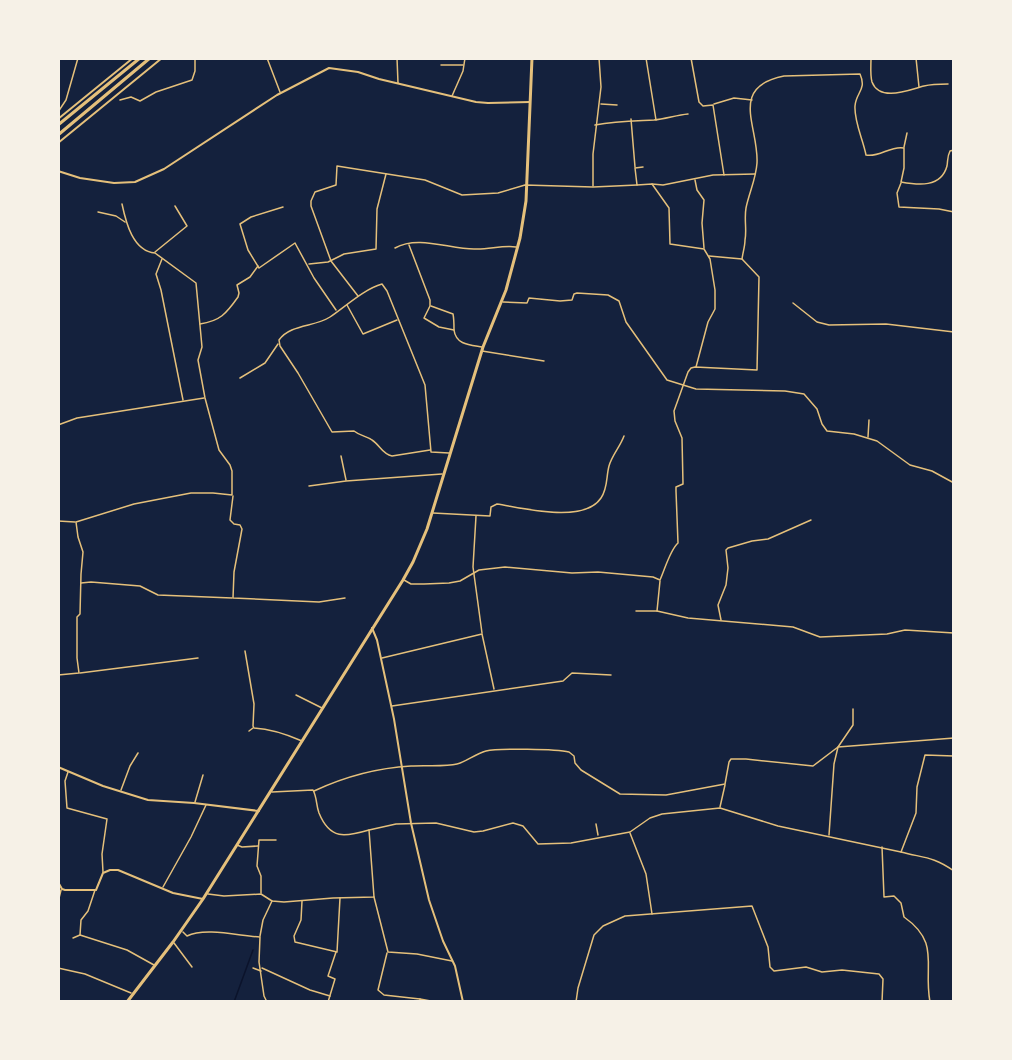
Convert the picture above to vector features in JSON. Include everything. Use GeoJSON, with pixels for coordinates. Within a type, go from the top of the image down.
{"type":"FeatureCollection","features":[{"type":"Feature","properties":{"kind":"main road"},"geometry":{"type":"LineString","coordinates":[[58,119],[133,58]]}},
{"type":"Feature","properties":{"kind":"main road"},"geometry":{"type":"LineString","coordinates":[[58,125],[140,58]]}},
{"type":"Feature","properties":{"kind":"main road"},"geometry":{"type":"LineString","coordinates":[[58,135],[150,58]]}},
{"type":"Feature","properties":{"kind":"main road"},"geometry":{"type":"LineString","coordinates":[[58,143],[162,58]]}},
{"type":"Feature","properties":{"kind":"main road"},"geometry":{"type":"LineString","coordinates":[[127,1002],[207,894],[403,580],[419,548],[432,513],[482,349],[506,290],[524,219],[532,58]]}},
{"type":"Feature","properties":{"kind":"main road"},"geometry":{"type":"LineString","coordinates":[[58,171],[80,178],[114,183],[135,182],[164,169],[208,138],[280,93],[329,68],[358,72],[488,104],[531,102]]}},
{"type":"Feature","properties":{"kind":"main road"},"geometry":{"type":"LineString","coordinates":[[372,628],[391,706],[411,824],[429,900],[452,961],[463,1002]]}},
{"type":"Feature","properties":{"kind":"main road"},"geometry":{"type":"LineString","coordinates":[[58,767],[103,786],[148,800],[194,803],[259,812]]}},
{"type":"Feature","properties":{"kind":"main road"},"geometry":{"type":"LineString","coordinates":[[58,882],[62,889],[96,890],[103,873],[118,870],[173,892],[203,899]]}},
{"type":"Feature","properties":{"kind":"street"},"geometry":{"type":"LineString","coordinates":[[58,112],[66,100],[78,58]]}},
{"type":"Feature","properties":{"kind":"street"},"geometry":{"type":"LineString","coordinates":[[120,100],[131,97],[140,101],[156,92],[192,80],[195,58]]}},
{"type":"Feature","properties":{"kind":"street"},"geometry":{"type":"LineString","coordinates":[[267,58],[280,93]]}},
{"type":"Feature","properties":{"kind":"street"},"geometry":{"type":"LineString","coordinates":[[397,58],[398,83]]}},
{"type":"Feature","properties":{"kind":"street"},"geometry":{"type":"LineString","coordinates":[[452,96],[458,85],[465,58]]}},
{"type":"Feature","properties":{"kind":"street"},"geometry":{"type":"LineString","coordinates":[[593,187],[595,125],[602,87],[599,58]]}},
{"type":"Feature","properties":{"kind":"street"},"geometry":{"type":"LineString","coordinates":[[646,58],[656,120]]}},
{"type":"Feature","properties":{"kind":"street"},"geometry":{"type":"LineString","coordinates":[[691,58],[699,102],[703,106],[735,98],[752,100]]}},
{"type":"Feature","properties":{"kind":"street"},"geometry":{"type":"LineString","coordinates":[[871,58],[872,81],[874,86],[882,91],[893,94],[927,85],[948,84]]}},
{"type":"Feature","properties":{"kind":"street"},"geometry":{"type":"LineString","coordinates":[[916,58],[919,87]]}},
{"type":"Feature","properties":{"kind":"street"},"geometry":{"type":"LineString","coordinates":[[441,65],[464,65]]}},
{"type":"Feature","properties":{"kind":"street"},"geometry":{"type":"LineString","coordinates":[[742,259],[746,238],[746,207],[755,174],[757,154],[749,116],[752,100],[760,85],[772,78],[810,74],[860,74],[862,91],[857,97],[855,112],[866,155],[879,154],[898,147],[904,148]]}},
{"type":"Feature","properties":{"kind":"street"},"geometry":{"type":"LineString","coordinates":[[600,104],[617,105]]}},
{"type":"Feature","properties":{"kind":"street"},"geometry":{"type":"LineString","coordinates":[[713,105],[724,175]]}},
{"type":"Feature","properties":{"kind":"street"},"geometry":{"type":"LineString","coordinates":[[595,125],[631,119],[656,120],[688,114]]}},
{"type":"Feature","properties":{"kind":"street"},"geometry":{"type":"LineString","coordinates":[[631,119],[636,185]]}},
{"type":"Feature","properties":{"kind":"street"},"geometry":{"type":"LineString","coordinates":[[907,133],[904,168],[897,193],[899,207],[954,212]]}},
{"type":"Feature","properties":{"kind":"street"},"geometry":{"type":"LineString","coordinates":[[901,182],[928,184],[937,180],[947,165],[950,151],[954,150]]}},
{"type":"Feature","properties":{"kind":"street"},"geometry":{"type":"LineString","coordinates":[[359,297],[331,261],[311,206],[312,197],[318,190],[336,185],[337,166],[425,180],[462,195],[498,193],[525,185],[593,187],[663,185],[724,175],[755,174]]}},
{"type":"Feature","properties":{"kind":"street"},"geometry":{"type":"LineString","coordinates":[[635,168],[643,167]]}},
{"type":"Feature","properties":{"kind":"street"},"geometry":{"type":"LineString","coordinates":[[307,264],[331,261],[344,254],[376,249],[377,209],[386,173]]}},
{"type":"Feature","properties":{"kind":"street"},"geometry":{"type":"LineString","coordinates":[[694,179],[697,190],[704,200],[702,223],[704,249],[708,256],[714,290],[714,309],[695,367]]}},
{"type":"Feature","properties":{"kind":"street"},"geometry":{"type":"LineString","coordinates":[[652,184],[669,208],[670,244],[704,249]]}},
{"type":"Feature","properties":{"kind":"street"},"geometry":{"type":"LineString","coordinates":[[122,204],[131,236],[147,253],[155,253],[187,226],[175,206]]}},
{"type":"Feature","properties":{"kind":"street"},"geometry":{"type":"LineString","coordinates":[[235,224],[240,224],[251,216],[283,207]]}},
{"type":"Feature","properties":{"kind":"street"},"geometry":{"type":"LineString","coordinates":[[98,212],[116,216],[126,223]]}},
{"type":"Feature","properties":{"kind":"street"},"geometry":{"type":"LineString","coordinates":[[240,224],[248,250],[258,266]]}},
{"type":"Feature","properties":{"kind":"street"},"geometry":{"type":"LineString","coordinates":[[258,266],[259,268],[266,265],[295,243],[336,311]]}},
{"type":"Feature","properties":{"kind":"street"},"geometry":{"type":"LineString","coordinates":[[395,248],[408,244],[432,244],[476,250],[500,246],[517,247]]}},
{"type":"Feature","properties":{"kind":"street"},"geometry":{"type":"LineString","coordinates":[[408,244],[428,292],[430,306],[424,319],[438,327],[454,330]]}},
{"type":"Feature","properties":{"kind":"street"},"geometry":{"type":"LineString","coordinates":[[155,253],[196,283],[202,347],[198,360],[205,398],[219,450],[230,465],[232,495],[230,520],[240,525],[242,529],[234,572],[233,598]]}},
{"type":"Feature","properties":{"kind":"street"},"geometry":{"type":"LineString","coordinates":[[657,611],[660,580],[668,564],[672,548],[678,543],[675,491],[676,486],[683,484],[684,457],[682,438],[675,421],[674,411],[689,370],[695,367],[757,370],[759,277],[742,259],[708,256]]}},
{"type":"Feature","properties":{"kind":"street"},"geometry":{"type":"LineString","coordinates":[[162,259],[156,274],[183,401]]}},
{"type":"Feature","properties":{"kind":"street"},"geometry":{"type":"LineString","coordinates":[[199,324],[221,318],[238,297],[237,285],[250,277],[258,266]]}},
{"type":"Feature","properties":{"kind":"street"},"geometry":{"type":"LineString","coordinates":[[240,378],[265,363],[288,332],[321,321],[382,284],[399,319],[425,385],[430,450]]}},
{"type":"Feature","properties":{"kind":"street"},"geometry":{"type":"LineString","coordinates":[[500,302],[527,303],[529,298],[572,300],[577,293],[608,295],[619,301],[626,322],[667,380],[684,386],[712,390],[785,391],[804,394],[817,409],[827,431],[854,434],[877,441],[910,465],[932,471],[954,483]]}},
{"type":"Feature","properties":{"kind":"street"},"geometry":{"type":"LineString","coordinates":[[793,303],[817,322],[829,325],[886,324],[954,332]]}},
{"type":"Feature","properties":{"kind":"street"},"geometry":{"type":"LineString","coordinates":[[346,304],[363,334],[399,319]]}},
{"type":"Feature","properties":{"kind":"street"},"geometry":{"type":"LineString","coordinates":[[430,306],[453,314],[454,330],[458,340],[462,343],[544,361]]}},
{"type":"Feature","properties":{"kind":"street"},"geometry":{"type":"LineString","coordinates":[[275,338],[332,432],[354,431],[363,438],[372,439],[387,455],[392,456],[430,450],[449,453]]}},
{"type":"Feature","properties":{"kind":"street"},"geometry":{"type":"LineString","coordinates":[[58,425],[77,418],[205,398]]}},
{"type":"Feature","properties":{"kind":"street"},"geometry":{"type":"LineString","coordinates":[[868,438],[869,420]]}},
{"type":"Feature","properties":{"kind":"street"},"geometry":{"type":"LineString","coordinates":[[432,513],[490,516],[491,507],[497,504],[559,512],[586,509],[601,499],[607,483],[609,466],[624,436]]}},
{"type":"Feature","properties":{"kind":"street"},"geometry":{"type":"LineString","coordinates":[[341,456],[346,480]]}},
{"type":"Feature","properties":{"kind":"street"},"geometry":{"type":"LineString","coordinates":[[309,486],[346,480],[443,474]]}},
{"type":"Feature","properties":{"kind":"street"},"geometry":{"type":"LineString","coordinates":[[58,521],[76,522],[134,504],[191,493],[232,495]]}},
{"type":"Feature","properties":{"kind":"street"},"geometry":{"type":"LineString","coordinates":[[476,516],[474,574],[482,634],[494,690]]}},
{"type":"Feature","properties":{"kind":"street"},"geometry":{"type":"LineString","coordinates":[[721,621],[718,605],[726,585],[728,568],[726,550],[752,541],[768,539],[811,520]]}},
{"type":"Feature","properties":{"kind":"street"},"geometry":{"type":"LineString","coordinates":[[76,522],[83,552],[80,583],[81,606],[80,614],[76,617],[79,673]]}},
{"type":"Feature","properties":{"kind":"street"},"geometry":{"type":"LineString","coordinates":[[403,580],[417,584],[449,583],[460,581],[479,570],[505,567],[572,573],[598,572],[653,577],[660,580]]}},
{"type":"Feature","properties":{"kind":"street"},"geometry":{"type":"LineString","coordinates":[[80,583],[140,586],[158,595],[319,602],[345,598]]}},
{"type":"Feature","properties":{"kind":"street"},"geometry":{"type":"LineString","coordinates":[[636,611],[657,611],[688,618],[798,628],[820,637],[887,634],[905,630],[954,633]]}},
{"type":"Feature","properties":{"kind":"street"},"geometry":{"type":"LineString","coordinates":[[380,659],[482,634]]}},
{"type":"Feature","properties":{"kind":"street"},"geometry":{"type":"LineString","coordinates":[[245,651],[254,704],[252,719],[254,728]]}},
{"type":"Feature","properties":{"kind":"street"},"geometry":{"type":"LineString","coordinates":[[58,675],[108,671],[198,658]]}},
{"type":"Feature","properties":{"kind":"street"},"geometry":{"type":"LineString","coordinates":[[391,706],[563,681],[572,673],[611,675]]}},
{"type":"Feature","properties":{"kind":"street"},"geometry":{"type":"LineString","coordinates":[[296,695],[323,709]]}},
{"type":"Feature","properties":{"kind":"street"},"geometry":{"type":"LineString","coordinates":[[720,808],[731,759],[813,766],[838,747],[853,725],[854,709]]}},
{"type":"Feature","properties":{"kind":"street"},"geometry":{"type":"LineString","coordinates":[[249,731],[254,728],[267,728],[303,741]]}},
{"type":"Feature","properties":{"kind":"street"},"geometry":{"type":"LineString","coordinates":[[838,747],[954,738]]}},
{"type":"Feature","properties":{"kind":"street"},"geometry":{"type":"LineString","coordinates":[[829,837],[834,764],[838,747]]}},
{"type":"Feature","properties":{"kind":"street"},"geometry":{"type":"LineString","coordinates":[[271,792],[314,791],[343,778],[367,771],[458,764],[488,750],[564,751],[574,756],[575,763],[581,770],[620,794],[666,795],[725,784]]}},
{"type":"Feature","properties":{"kind":"street"},"geometry":{"type":"LineString","coordinates":[[120,792],[130,766],[138,753]]}},
{"type":"Feature","properties":{"kind":"street"},"geometry":{"type":"LineString","coordinates":[[900,852],[916,813],[917,787],[926,755],[954,756]]}},
{"type":"Feature","properties":{"kind":"street"},"geometry":{"type":"LineString","coordinates":[[69,771],[64,781],[67,808],[107,819],[102,854],[103,873]]}},
{"type":"Feature","properties":{"kind":"street"},"geometry":{"type":"LineString","coordinates":[[194,803],[203,775]]}},
{"type":"Feature","properties":{"kind":"street"},"geometry":{"type":"LineString","coordinates":[[314,791],[318,812],[332,832],[347,837],[396,824],[436,823],[474,832],[513,823],[523,826],[538,843],[571,843],[630,832],[650,818],[662,814],[720,808],[778,826],[915,856],[929,857],[954,871]]}},
{"type":"Feature","properties":{"kind":"street"},"geometry":{"type":"LineString","coordinates":[[162,888],[206,806]]}},
{"type":"Feature","properties":{"kind":"street"},"geometry":{"type":"LineString","coordinates":[[596,824],[598,837]]}},
{"type":"Feature","properties":{"kind":"street"},"geometry":{"type":"LineString","coordinates":[[369,830],[374,897],[388,952],[378,990],[384,995],[436,1002]]}},
{"type":"Feature","properties":{"kind":"street"},"geometry":{"type":"LineString","coordinates":[[630,832],[646,874],[652,914]]}},
{"type":"Feature","properties":{"kind":"street"},"geometry":{"type":"LineString","coordinates":[[261,894],[261,876],[258,866],[259,840],[276,840]]}},
{"type":"Feature","properties":{"kind":"street"},"geometry":{"type":"LineString","coordinates":[[236,845],[258,846]]}},
{"type":"Feature","properties":{"kind":"street"},"geometry":{"type":"LineString","coordinates":[[882,847],[884,897],[894,896],[901,903],[904,916],[918,927],[928,947],[930,1002]]}},
{"type":"Feature","properties":{"kind":"street"},"geometry":{"type":"LineString","coordinates":[[58,902],[62,889]]}},
{"type":"Feature","properties":{"kind":"street"},"geometry":{"type":"LineString","coordinates":[[80,935],[81,920],[88,911],[96,890]]}},
{"type":"Feature","properties":{"kind":"street"},"geometry":{"type":"LineString","coordinates":[[207,894],[224,896],[261,894],[272,901],[374,897]]}},
{"type":"Feature","properties":{"kind":"street"},"geometry":{"type":"LineString","coordinates":[[328,1002],[335,979],[328,976],[336,952],[340,897]]}},
{"type":"Feature","properties":{"kind":"street"},"geometry":{"type":"LineString","coordinates":[[267,1002],[259,962],[260,937],[263,920],[272,901]]}},
{"type":"Feature","properties":{"kind":"street"},"geometry":{"type":"LineString","coordinates":[[302,901],[301,920],[294,936],[295,942],[336,952]]}},
{"type":"Feature","properties":{"kind":"street"},"geometry":{"type":"LineString","coordinates":[[576,1002],[578,988],[597,931],[625,916],[752,906],[768,947],[770,967],[774,971],[806,967],[822,972],[842,970],[879,974],[883,979],[882,1002]]}},
{"type":"Feature","properties":{"kind":"street"},"geometry":{"type":"LineString","coordinates":[[181,931],[187,936],[195,932],[206,932],[260,937]]}},
{"type":"Feature","properties":{"kind":"street"},"geometry":{"type":"LineString","coordinates":[[73,938],[80,935],[127,950],[154,965]]}},
{"type":"Feature","properties":{"kind":"street"},"geometry":{"type":"LineString","coordinates":[[173,942],[192,967]]}},
{"type":"Feature","properties":{"kind":"street"},"geometry":{"type":"LineString","coordinates":[[388,952],[417,954],[452,961]]}},
{"type":"Feature","properties":{"kind":"street"},"geometry":{"type":"LineString","coordinates":[[58,968],[84,974],[132,994]]}},
{"type":"Feature","properties":{"kind":"street"},"geometry":{"type":"LineString","coordinates":[[253,968],[330,996]]}},
{"type":"Feature","properties":{"kind":"waterway"},"geometry":{"type":"LineString","coordinates":[[234,1002],[253,950]]}}]}
